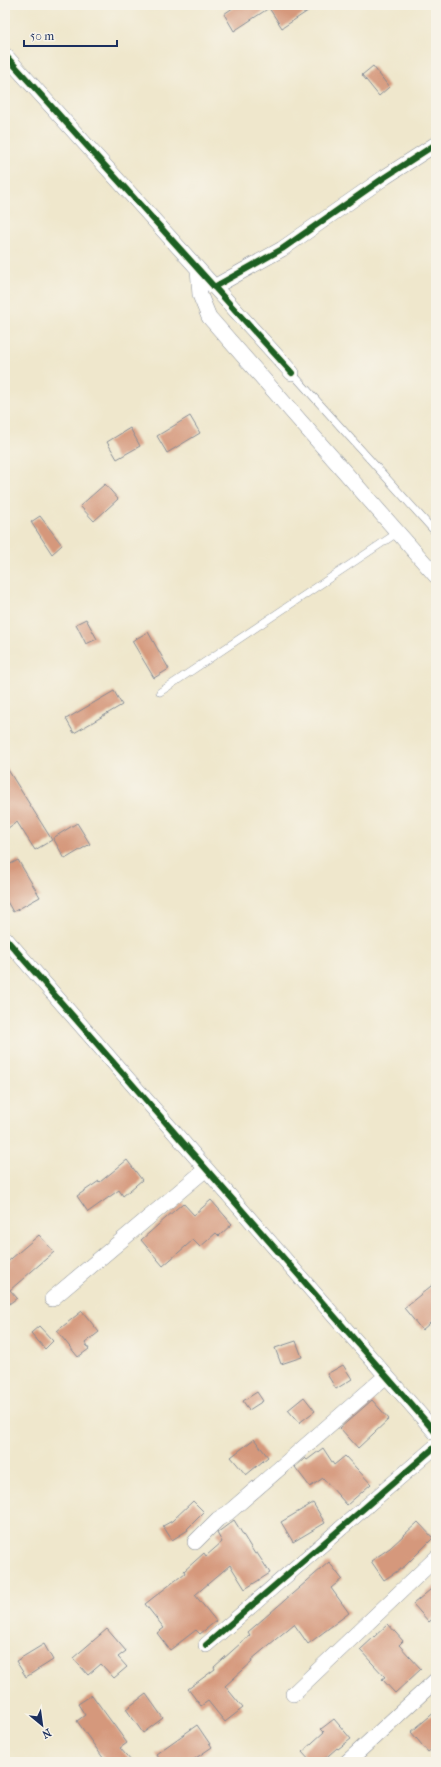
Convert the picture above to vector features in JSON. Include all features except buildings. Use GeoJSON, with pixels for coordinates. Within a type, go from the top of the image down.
{"type":"FeatureCollection","features":[{"type":"Feature","properties":{"kind":"street"},"geometry":{"type":"LineString","coordinates":[[5,55],[292,373]]}},
{"type":"Feature","properties":{"kind":"street"},"geometry":{"type":"LineString","coordinates":[[214,287],[282,249],[385,177],[436,144]]}},
{"type":"Feature","properties":{"kind":"street"},"geometry":{"type":"LineString","coordinates":[[198,269],[200,295],[204,308],[209,317],[436,576]]}},
{"type":"Feature","properties":{"kind":"street"},"geometry":{"type":"LineString","coordinates":[[5,938],[436,1433]]}},
{"type":"Feature","properties":{"kind":"street"},"geometry":{"type":"LineString","coordinates":[[52,1299],[206,1168]]}},
{"type":"Feature","properties":{"kind":"street"},"geometry":{"type":"LineString","coordinates":[[195,1542],[218,1519],[228,1513],[386,1376]]}},
{"type":"Feature","properties":{"kind":"street"},"geometry":{"type":"LineString","coordinates":[[206,1645],[436,1446]]}},
{"type":"Feature","properties":{"kind":"street"},"geometry":{"type":"LineString","coordinates":[[293,1694],[436,1558]]}},
{"type":"Feature","properties":{"kind":"street"},"geometry":{"type":"LineString","coordinates":[[347,1762],[436,1680]]}},
{"type":"Feature","properties":{"kind":"lane"},"geometry":{"type":"LineString","coordinates":[[292,373],[436,533]]}},
{"type":"Feature","properties":{"kind":"lane"},"geometry":{"type":"LineString","coordinates":[[160,692],[397,533]]}},
{"type":"Feature","properties":{"kind":"cycle path"},"geometry":{"type":"LineString","coordinates":[[5,55],[292,373]]}},
{"type":"Feature","properties":{"kind":"cycle path"},"geometry":{"type":"LineString","coordinates":[[214,287],[282,249],[385,177],[436,144]]}},
{"type":"Feature","properties":{"kind":"cycle path"},"geometry":{"type":"LineString","coordinates":[[5,938],[436,1433]]}},
{"type":"Feature","properties":{"kind":"cycle path"},"geometry":{"type":"LineString","coordinates":[[206,1645],[436,1446]]}}]}
